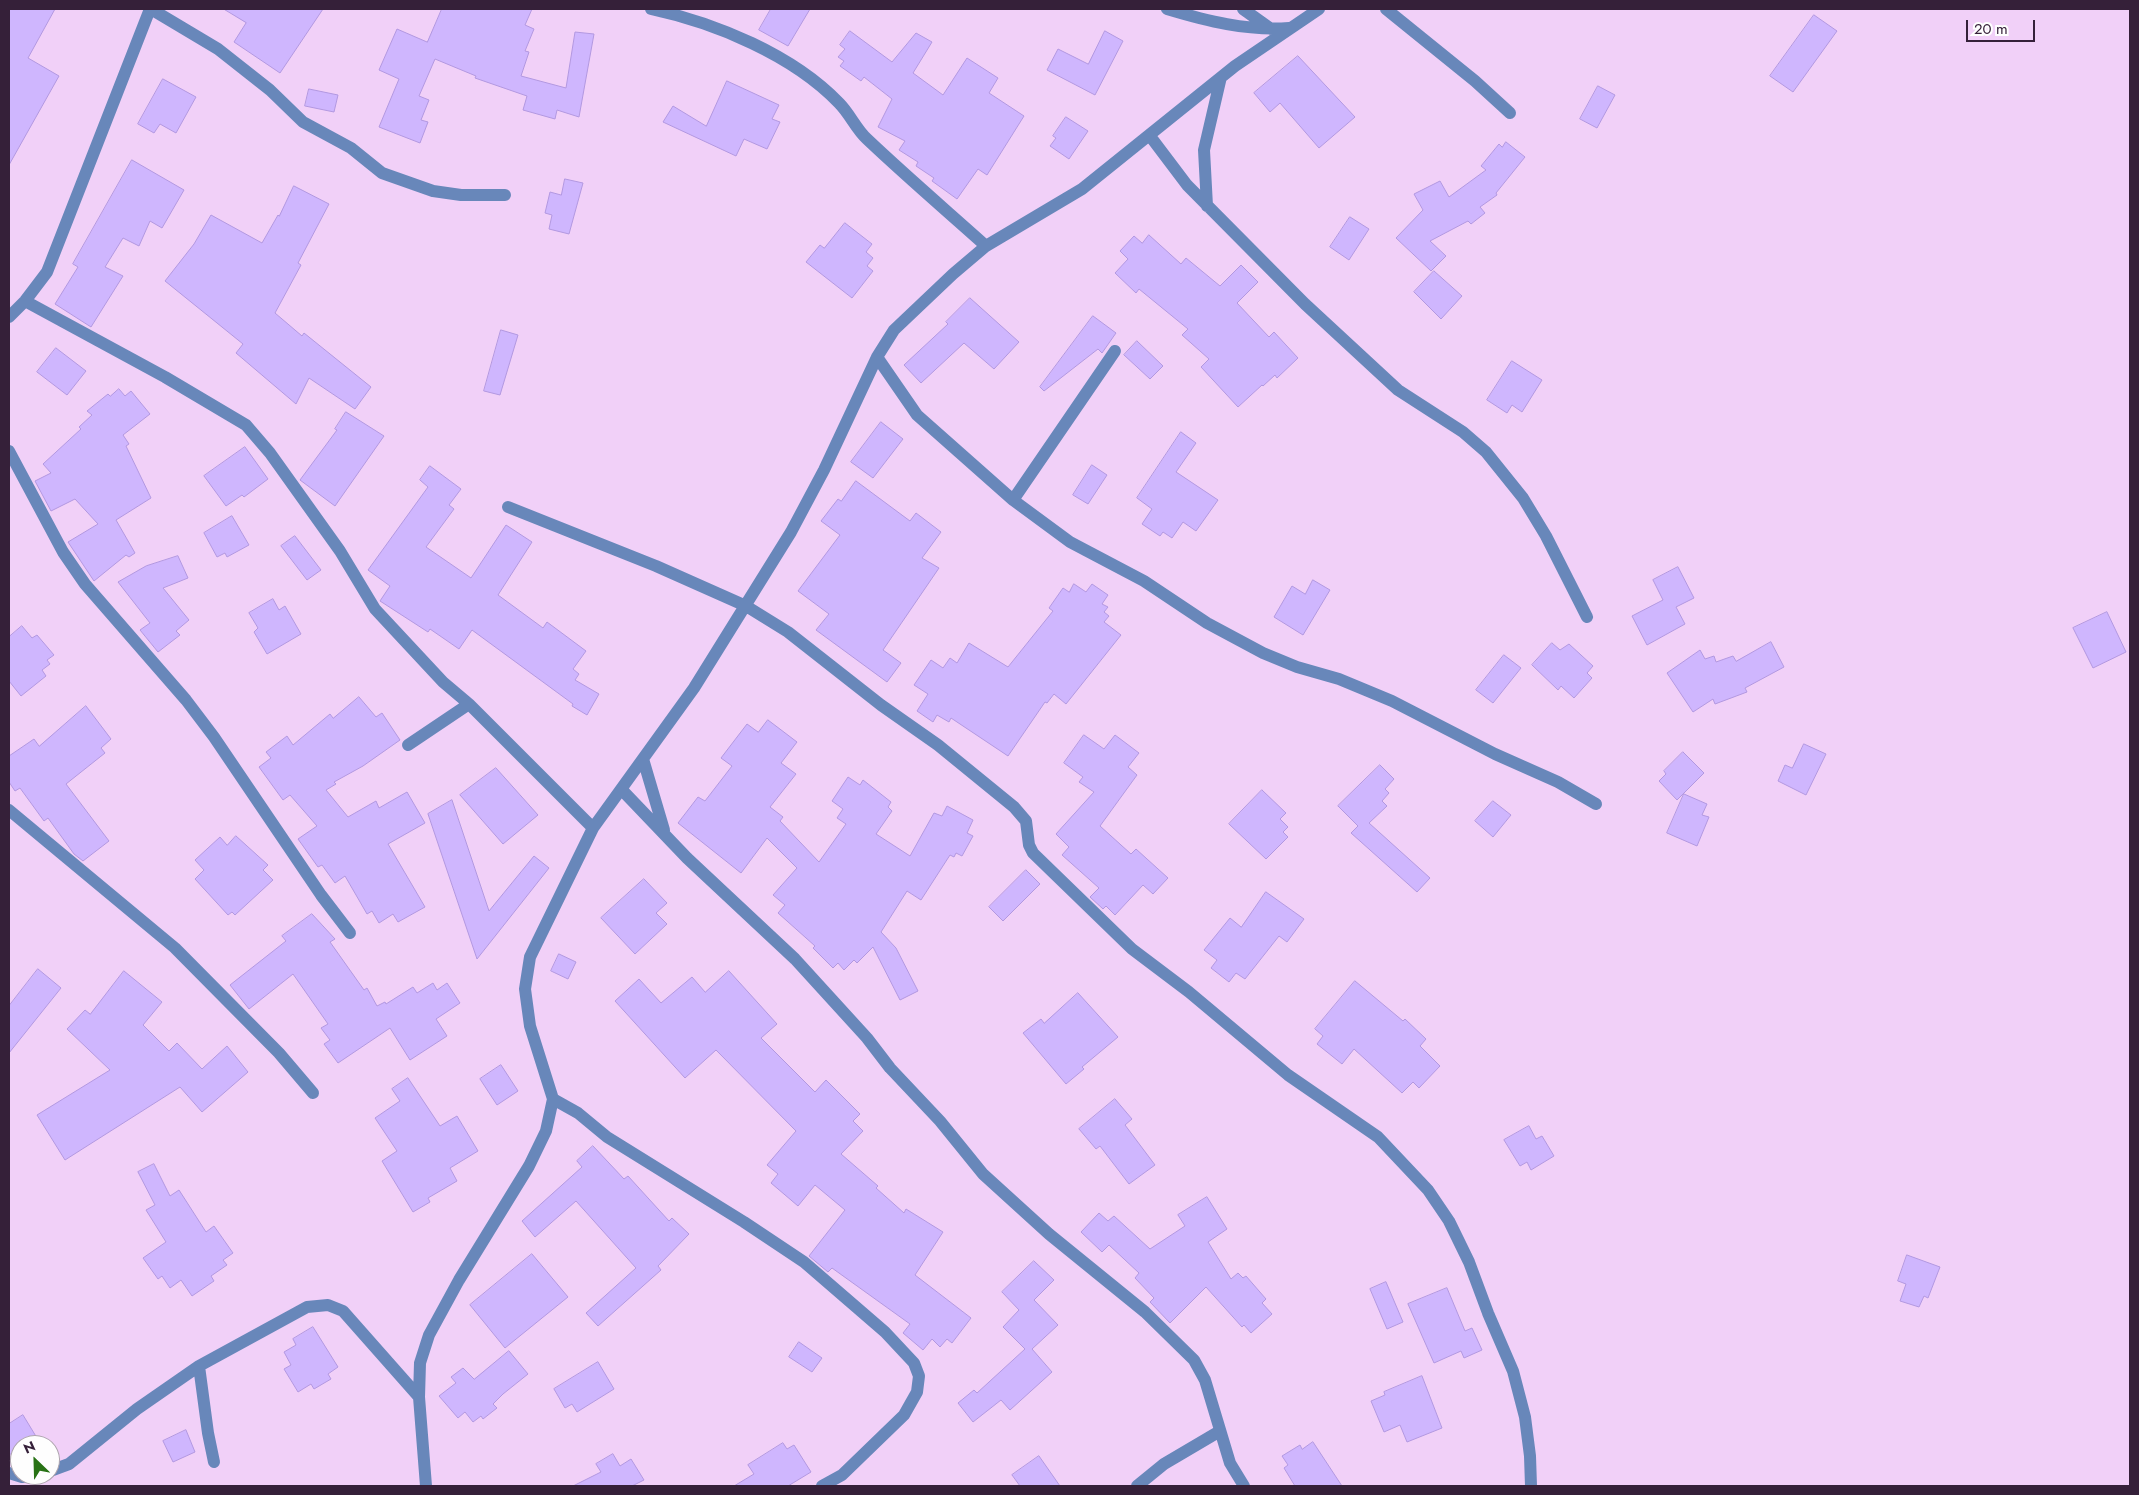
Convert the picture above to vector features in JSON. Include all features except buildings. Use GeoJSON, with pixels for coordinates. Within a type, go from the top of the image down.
{"type":"FeatureCollection","features":[{"type":"Feature","properties":{"kind":"street"},"geometry":{"type":"LineString","coordinates":[[9,317],[25,301],[47,272],[151,9],[218,49],[270,90],[303,122],[351,148],[382,173],[433,191],[505,195]]}},
{"type":"Feature","properties":{"kind":"street"},"geometry":{"type":"LineString","coordinates":[[651,9],[675,11],[727,32],[791,64],[840,104],[866,138],[986,246]]}},
{"type":"Feature","properties":{"kind":"street"},"geometry":{"type":"LineString","coordinates":[[1166,9],[1204,20],[1235,26],[1271,29],[1289,28]]}},
{"type":"Feature","properties":{"kind":"street"},"geometry":{"type":"LineString","coordinates":[[1243,9],[1271,29]]}},
{"type":"Feature","properties":{"kind":"street"},"geometry":{"type":"LineString","coordinates":[[426,1486],[419,1397],[420,1362],[429,1335],[459,1280],[529,1166],[546,1131],[553,1099],[530,1026],[525,989],[530,957],[593,828],[694,688],[746,606],[799,516],[877,357],[894,330],[953,274],[986,246],[1082,189],[1221,77],[1319,9]]}},
{"type":"Feature","properties":{"kind":"street"},"geometry":{"type":"LineString","coordinates":[[1386,9],[1510,113]]}},
{"type":"Feature","properties":{"kind":"street"},"geometry":{"type":"LineString","coordinates":[[1207,206],[1204,150],[1221,77]]}},
{"type":"Feature","properties":{"kind":"street"},"geometry":{"type":"LineString","coordinates":[[1150,136],[1187,186],[1305,304],[1398,390],[1463,432],[1486,452],[1523,498],[1546,536],[1587,617]]}},
{"type":"Feature","properties":{"kind":"street"},"geometry":{"type":"LineString","coordinates":[[25,301],[173,382],[246,425],[270,453],[340,551],[375,609],[443,682],[469,704],[593,828]]}},
{"type":"Feature","properties":{"kind":"street"},"geometry":{"type":"LineString","coordinates":[[1013,500],[1115,351]]}},
{"type":"Feature","properties":{"kind":"street"},"geometry":{"type":"LineString","coordinates":[[877,357],[917,416],[1013,500],[1070,542],[1144,581],[1208,623],[1263,653],[1297,667],[1339,679],[1392,701],[1495,754],[1558,782],[1596,804]]}},
{"type":"Feature","properties":{"kind":"street"},"geometry":{"type":"LineString","coordinates":[[9,451],[63,552],[85,584],[186,700],[321,895],[350,933]]}},
{"type":"Feature","properties":{"kind":"street"},"geometry":{"type":"LineString","coordinates":[[508,507],[656,566],[746,606],[788,632],[881,705],[938,745],[1014,807],[1026,821],[1029,845],[1033,853],[1132,949],[1189,992],[1288,1075],[1378,1137],[1428,1190],[1449,1222],[1469,1262],[1488,1313],[1514,1371],[1525,1417],[1530,1456],[1531,1486]]}},
{"type":"Feature","properties":{"kind":"street"},"geometry":{"type":"LineString","coordinates":[[408,745],[469,704]]}},
{"type":"Feature","properties":{"kind":"street"},"geometry":{"type":"LineString","coordinates":[[643,758],[665,835]]}},
{"type":"Feature","properties":{"kind":"street"},"geometry":{"type":"LineString","coordinates":[[622,790],[686,858],[794,959],[867,1038],[890,1068],[940,1121],[983,1174],[1049,1234],[1145,1312],[1194,1360],[1205,1380],[1230,1463],[1244,1486]]}},
{"type":"Feature","properties":{"kind":"street"},"geometry":{"type":"LineString","coordinates":[[9,810],[175,948],[274,1047],[313,1093]]}},
{"type":"Feature","properties":{"kind":"street"},"geometry":{"type":"LineString","coordinates":[[553,1099],[578,1113],[607,1137],[744,1222],[804,1262],[885,1332],[914,1363],[919,1376],[917,1392],[904,1415],[842,1475],[822,1486]]}},
{"type":"Feature","properties":{"kind":"street"},"geometry":{"type":"LineString","coordinates":[[60,1467],[69,1464],[137,1409],[199,1366],[307,1307],[328,1305],[343,1311],[419,1397]]}},
{"type":"Feature","properties":{"kind":"street"},"geometry":{"type":"LineString","coordinates":[[199,1366],[214,1462]]}},
{"type":"Feature","properties":{"kind":"street"},"geometry":{"type":"LineString","coordinates":[[1137,1486],[1164,1464],[1220,1431]]}}]}
